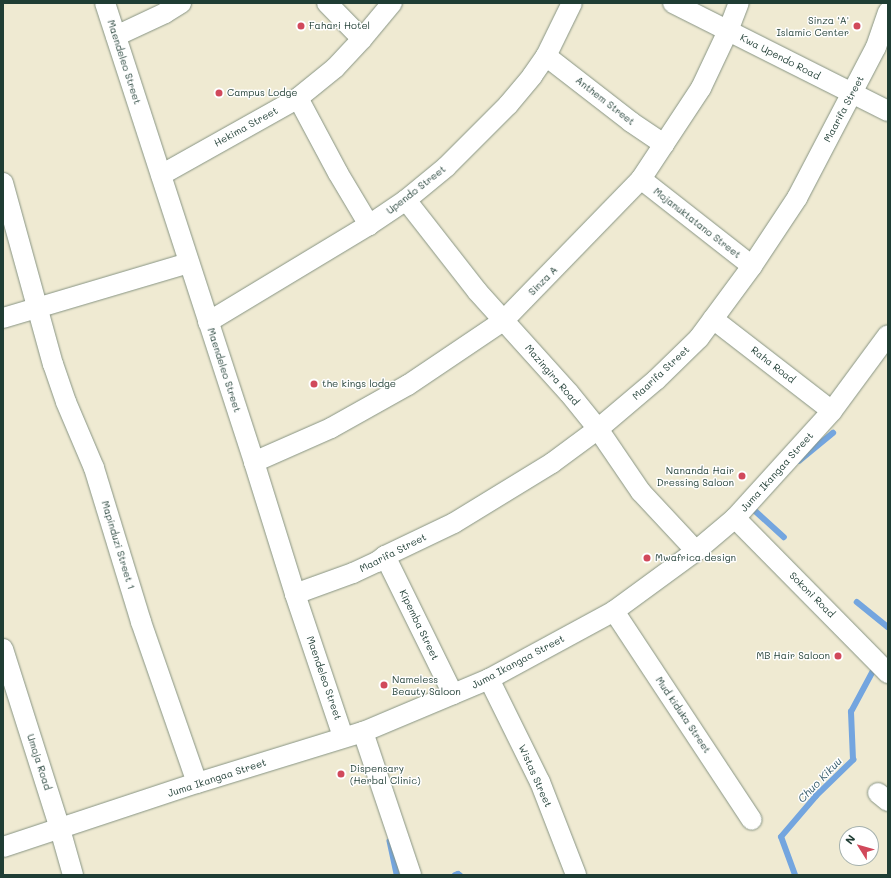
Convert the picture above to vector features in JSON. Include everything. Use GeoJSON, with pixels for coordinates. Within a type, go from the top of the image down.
{"type":"FeatureCollection","features":[{"type":"Feature","properties":{"kind":"street","name":"Maendeleo Street"},"geometry":{"type":"LineString","coordinates":[[105,3],[254,462],[295,594],[343,737]]}},
{"type":"Feature","properties":{"kind":"street"},"geometry":{"type":"LineString","coordinates":[[116,36],[165,13],[181,3]]}},
{"type":"Feature","properties":{"kind":"street"},"geometry":{"type":"LineString","coordinates":[[327,3],[362,40]]}},
{"type":"Feature","properties":{"kind":"street","name":"Hekima Street"},"geometry":{"type":"LineString","coordinates":[[161,175],[298,98],[335,68],[362,40],[392,3]]}},
{"type":"Feature","properties":{"kind":"street","name":"Upendo Street"},"geometry":{"type":"LineString","coordinates":[[208,322],[369,225],[406,200],[446,167],[508,105],[546,56],[572,3]]}},
{"type":"Feature","properties":{"kind":"street","name":"Kwa Upendo Road"},"geometry":{"type":"LineString","coordinates":[[673,3],[888,111]]}},
{"type":"Feature","properties":{"kind":"street","name":"Sinza A"},"geometry":{"type":"LineString","coordinates":[[254,462],[331,428],[401,389],[503,321],[641,179],[701,88],[728,31],[739,3]]}},
{"type":"Feature","properties":{"kind":"street","name":"Maarifa Street"},"geometry":{"type":"LineString","coordinates":[[295,594],[353,573],[454,523],[552,463],[598,429],[656,380],[699,338],[752,266],[797,198],[876,47],[888,12]]}},
{"type":"Feature","properties":{"kind":"street","name":"Anthem Street"},"geometry":{"type":"LineString","coordinates":[[546,56],[631,122],[664,144]]}},
{"type":"Feature","properties":{"kind":"street"},"geometry":{"type":"LineString","coordinates":[[298,98],[338,173],[369,225]]}},
{"type":"Feature","properties":{"kind":"street","name":"Mojanuktatano Street"},"geometry":{"type":"LineString","coordinates":[[641,179],[752,266]]}},
{"type":"Feature","properties":{"kind":"street","name":"Mapinduzi Street 1"},"geometry":{"type":"LineString","coordinates":[[3,183],[39,307],[53,364],[94,468],[140,622],[198,783]]}},
{"type":"Feature","properties":{"kind":"street","name":"Mazingira Road"},"geometry":{"type":"LineString","coordinates":[[406,200],[477,291],[554,376],[598,429],[641,492],[696,551]]}},
{"type":"Feature","properties":{"kind":"street"},"geometry":{"type":"LineString","coordinates":[[3,318],[189,262]]}},
{"type":"Feature","properties":{"kind":"street","name":"Raha Road"},"geometry":{"type":"LineString","coordinates":[[713,319],[832,411]]}},
{"type":"Feature","properties":{"kind":"street","name":"Juma Ikangaa Street"},"geometry":{"type":"LineString","coordinates":[[3,847],[198,783],[363,732],[489,679],[614,611],[696,551],[735,518],[832,411],[888,335]]}},
{"type":"Feature","properties":{"kind":"street","name":"Sokoni Road"},"geometry":{"type":"LineString","coordinates":[[735,518],[888,673]]}},
{"type":"Feature","properties":{"kind":"street","name":"Kipemba Street"},"geometry":{"type":"LineString","coordinates":[[385,556],[453,694]]}},
{"type":"Feature","properties":{"kind":"street","name":"Mud kiduka Street"},"geometry":{"type":"LineString","coordinates":[[614,611],[752,820]]}},
{"type":"Feature","properties":{"kind":"street","name":"Umoja Road"},"geometry":{"type":"LineString","coordinates":[[3,649],[73,875]]}},
{"type":"Feature","properties":{"kind":"street","name":"Wistas Street"},"geometry":{"type":"LineString","coordinates":[[489,679],[540,782],[576,875]]}},
{"type":"Feature","properties":{"kind":"street"},"geometry":{"type":"LineString","coordinates":[[363,732],[411,875]]}},
{"type":"Feature","properties":{"kind":"waterway"},"geometry":{"type":"LineString","coordinates":[[799,461],[833,433]]}},
{"type":"Feature","properties":{"kind":"waterway"},"geometry":{"type":"LineString","coordinates":[[750,506],[784,537]]}},
{"type":"Feature","properties":{"kind":"waterway"},"geometry":{"type":"LineString","coordinates":[[857,602],[888,627]]}},
{"type":"Feature","properties":{"kind":"waterway","name":"Chuo Kikuu"},"geometry":{"type":"LineString","coordinates":[[795,875],[781,837],[816,796],[853,760],[851,712],[873,671]]}},
{"type":"Feature","properties":{"kind":"waterway"},"geometry":{"type":"LineString","coordinates":[[390,841],[397,875]]}},
{"type":"Feature","properties":{"kind":"waterway","name":"Chuo Kikuu"},"geometry":{"type":"LineString","coordinates":[[455,875],[460,875]]}},
{"type":"Feature","properties":{"kind":"place","name":"Fahari Hotel"},"geometry":{"type":"Point","coordinates":[301,26]}},
{"type":"Feature","properties":{"kind":"place","name":"Sinza ‘A' Islamic Center"},"geometry":{"type":"Point","coordinates":[857,26]}},
{"type":"Feature","properties":{"kind":"place","name":"Campus Lodge"},"geometry":{"type":"Point","coordinates":[219,93]}},
{"type":"Feature","properties":{"kind":"place","name":"the kings lodge"},"geometry":{"type":"Point","coordinates":[314,384]}},
{"type":"Feature","properties":{"kind":"place","name":"Nananda Hair Dressing Saloon"},"geometry":{"type":"Point","coordinates":[742,476]}},
{"type":"Feature","properties":{"kind":"place","name":"Mwafrica design"},"geometry":{"type":"Point","coordinates":[647,558]}},
{"type":"Feature","properties":{"kind":"place","name":"MB Hair Saloon"},"geometry":{"type":"Point","coordinates":[838,656]}},
{"type":"Feature","properties":{"kind":"place","name":"Nameless Beauty Saloon"},"geometry":{"type":"Point","coordinates":[384,685]}},
{"type":"Feature","properties":{"kind":"place","name":"Dispensary (Herbal Clinic)"},"geometry":{"type":"Point","coordinates":[341,774]}}]}
